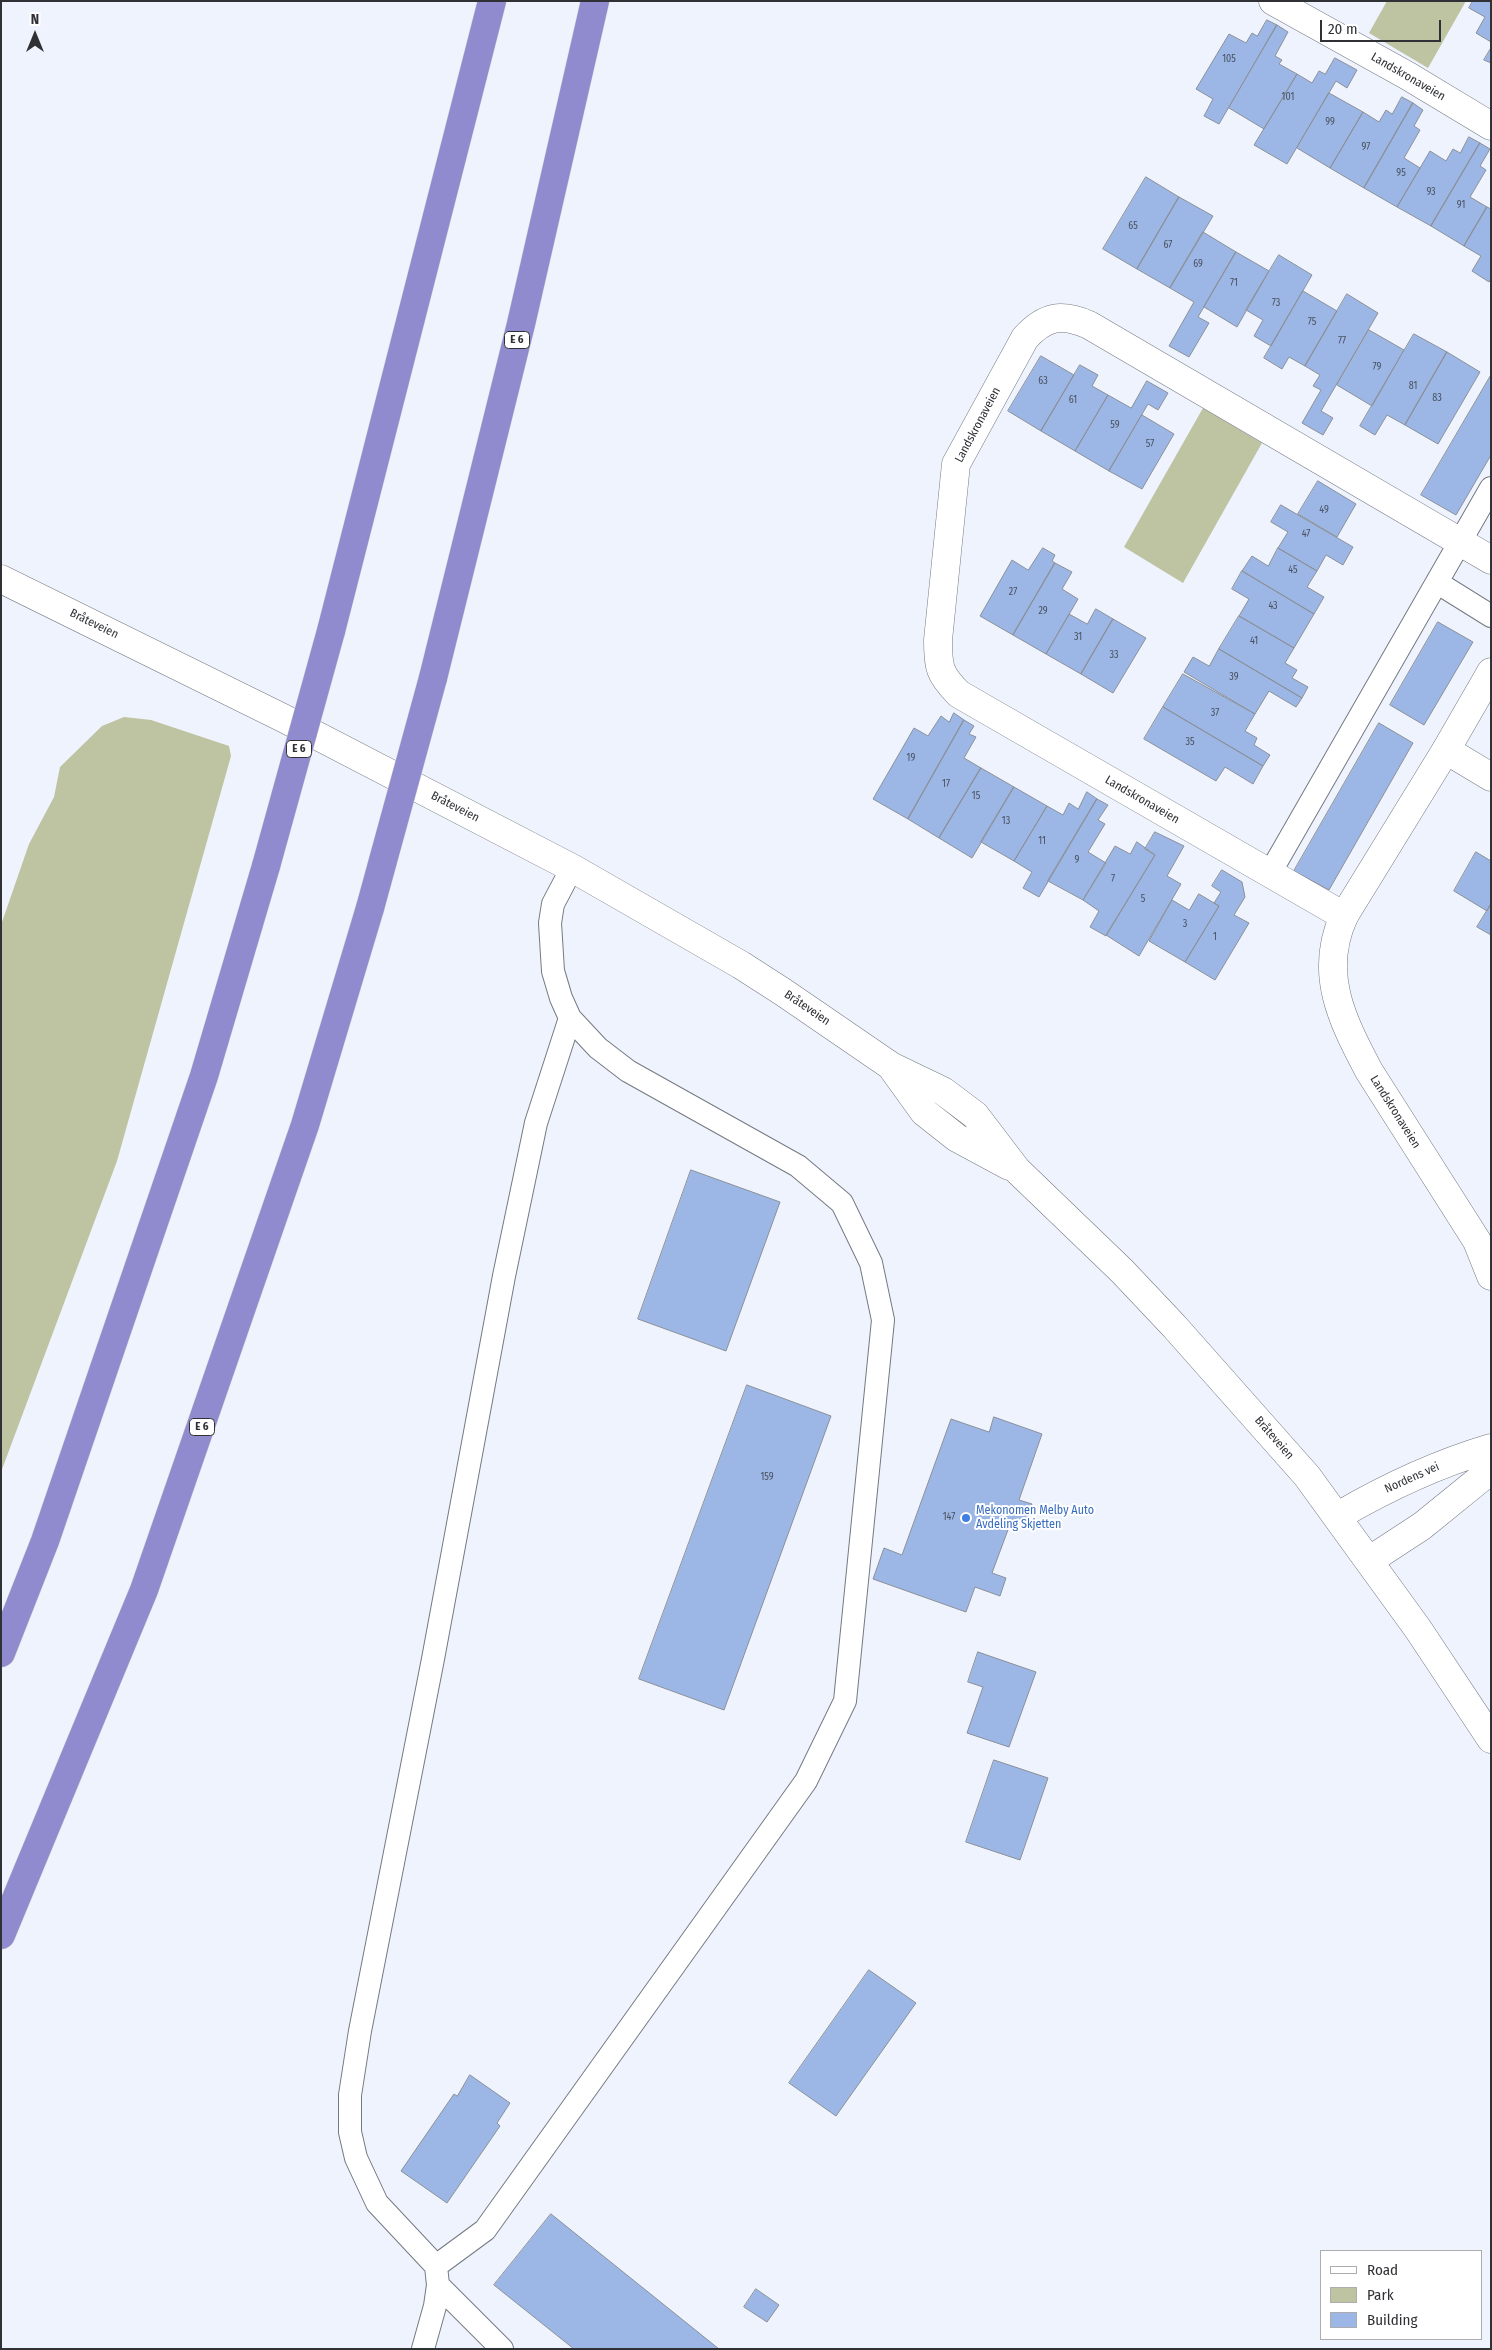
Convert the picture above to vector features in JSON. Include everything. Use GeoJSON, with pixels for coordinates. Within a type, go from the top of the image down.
{"type":"FeatureCollection","features":[{"type":"Feature","properties":{"kind":"highway","name":"E 6"},"geometry":{"type":"LineString","coordinates":[[1,1653],[48,1532],[189,1122],[266,866],[332,631],[492,1]]}},
{"type":"Feature","properties":{"kind":"highway","name":"E 6"},"geometry":{"type":"LineString","coordinates":[[1,1935],[144,1590],[305,1125],[370,908],[433,678],[521,324],[595,1]]}},
{"type":"Feature","properties":{"kind":"street","name":"Landskronaveien"},"geometry":{"type":"LineString","coordinates":[[1273,1],[1408,76],[1491,126]]}},
{"type":"Feature","properties":{"kind":"street","name":"Landskronaveien"},"geometry":{"type":"LineString","coordinates":[[1344,916],[959,694],[945,680],[938,666],[938,640],[956,464],[1025,338],[1037,325],[1071,317],[1089,325],[1491,560]]}},
{"type":"Feature","properties":{"kind":"street","name":"Bråteveien"},"geometry":{"type":"LineString","coordinates":[[1,579],[239,696],[572,868],[674,925],[783,992],[891,1066],[943,1091],[974,1115],[1017,1170],[1122,1271],[1268,1431],[1338,1516],[1370,1560],[1418,1628],[1491,1739]]}},
{"type":"Feature","properties":{"kind":"street","name":"Landskronaveien"},"geometry":{"type":"LineString","coordinates":[[1491,672],[1446,750],[1344,916],[1336,934],[1332,951],[1332,972],[1336,998],[1344,1020],[1369,1071],[1484,1248],[1491,1276]]}},
{"type":"Feature","properties":{"kind":"street"},"geometry":{"type":"LineString","coordinates":[[1446,750],[1491,777]]}},
{"type":"Feature","properties":{"kind":"street","name":"Nordens vei"},"geometry":{"type":"LineString","coordinates":[[1338,1516],[1398,1484],[1463,1456],[1491,1448]]}},
{"type":"Feature","properties":{"kind":"street"},"geometry":{"type":"LineString","coordinates":[[1370,1560],[1429,1521],[1491,1470]]}},
{"type":"Feature","properties":{"kind":"lane"},"geometry":{"type":"LineString","coordinates":[[1270,873],[1491,488]]}},
{"type":"Feature","properties":{"kind":"lane"},"geometry":{"type":"LineString","coordinates":[[1438,583],[1491,616]]}},
{"type":"Feature","properties":{"kind":"lane"},"geometry":{"type":"LineString","coordinates":[[423,2349],[435,2306],[437,2275],[485,2230],[806,1781],[845,1701],[883,1320],[871,1264],[857,1230],[842,1203],[798,1166],[628,1071],[598,1048],[570,1018],[561,998],[553,971],[550,923],[553,904],[572,868]]}},
{"type":"Feature","properties":{"kind":"lane"},"geometry":{"type":"LineString","coordinates":[[502,2349],[377,2204],[356,2158],[350,2132],[350,2095],[360,2031],[433,1659],[504,1276],[536,1123],[570,1018]]}},
{"type":"Feature","properties":{"kind":"green space"},"geometry":{"type":"Polygon","coordinates":[[[1387,1],[1466,1],[1428,68],[1369,33],[1387,1]]]}},
{"type":"Feature","properties":{"kind":"green space"},"geometry":{"type":"Polygon","coordinates":[[[1203,408],[1262,443],[1183,583],[1124,547],[1203,408]]]}},
{"type":"Feature","properties":{"kind":"green space"},"geometry":{"type":"Polygon","coordinates":[[[124,717],[151,720],[229,746],[231,756],[117,1161],[1,1472],[1,925],[29,844],[54,797],[60,767],[102,726],[124,717]]]}},
{"type":"Feature","properties":{"kind":"building"},"geometry":{"type":"Polygon","coordinates":[[[1473,1],[1491,1],[1491,42],[1476,33],[1485,17],[1469,8],[1473,1]]]}},
{"type":"Feature","properties":{"kind":"building"},"geometry":{"type":"Polygon","coordinates":[[[1267,20],[1277,25],[1219,124],[1204,116],[1213,99],[1196,89],[1229,34],[1246,43],[1252,33],[1257,36],[1267,20]]]}},
{"type":"Feature","properties":{"kind":"building"},"geometry":{"type":"Polygon","coordinates":[[[1277,25],[1288,32],[1275,56],[1282,60],[1279,64],[1297,74],[1264,129],[1229,108],[1277,25]]]}},
{"type":"Feature","properties":{"kind":"building"},"geometry":{"type":"Polygon","coordinates":[[[1491,48],[1491,63],[1484,60],[1491,48]]]}},
{"type":"Feature","properties":{"kind":"building"},"geometry":{"type":"Polygon","coordinates":[[[1335,58],[1357,70],[1347,88],[1336,81],[1287,164],[1254,145],[1297,74],[1312,83],[1319,71],[1325,74],[1335,58]]]}},
{"type":"Feature","properties":{"kind":"building"},"geometry":{"type":"Polygon","coordinates":[[[1329,93],[1363,112],[1330,168],[1297,148],[1329,93]]]}},
{"type":"Feature","properties":{"kind":"building"},"geometry":{"type":"Polygon","coordinates":[[[1402,97],[1413,103],[1364,188],[1330,168],[1363,112],[1379,122],[1386,110],[1392,114],[1402,97]]]}},
{"type":"Feature","properties":{"kind":"building"},"geometry":{"type":"Polygon","coordinates":[[[1413,103],[1423,110],[1414,126],[1420,130],[1404,158],[1420,168],[1397,207],[1364,188],[1413,103]]]}},
{"type":"Feature","properties":{"kind":"building"},"geometry":{"type":"Polygon","coordinates":[[[1469,137],[1480,143],[1431,226],[1397,207],[1430,151],[1446,161],[1453,149],[1460,153],[1469,137]]]}},
{"type":"Feature","properties":{"kind":"building"},"geometry":{"type":"Polygon","coordinates":[[[1480,143],[1490,149],[1480,166],[1486,170],[1470,197],[1487,207],[1464,246],[1431,226],[1480,143]]]}},
{"type":"Feature","properties":{"kind":"building"},"geometry":{"type":"Polygon","coordinates":[[[1146,177],[1179,197],[1137,269],[1103,249],[1146,177]]]}},
{"type":"Feature","properties":{"kind":"building"},"geometry":{"type":"Polygon","coordinates":[[[1179,197],[1213,216],[1170,288],[1137,269],[1179,197]]]}},
{"type":"Feature","properties":{"kind":"building"},"geometry":{"type":"Polygon","coordinates":[[[1487,207],[1491,209],[1491,278],[1489,282],[1472,271],[1481,256],[1464,246],[1487,207]]]}},
{"type":"Feature","properties":{"kind":"building"},"geometry":{"type":"Polygon","coordinates":[[[1203,232],[1236,252],[1198,317],[1209,323],[1189,357],[1169,346],[1194,302],[1170,288],[1203,232]]]}},
{"type":"Feature","properties":{"kind":"building"},"geometry":{"type":"Polygon","coordinates":[[[1236,252],[1269,271],[1237,327],[1204,307],[1236,252]]]}},
{"type":"Feature","properties":{"kind":"building"},"geometry":{"type":"Polygon","coordinates":[[[1279,255],[1312,275],[1271,346],[1254,336],[1263,320],[1246,310],[1279,255]]]}},
{"type":"Feature","properties":{"kind":"building"},"geometry":{"type":"Polygon","coordinates":[[[1303,291],[1337,311],[1305,366],[1289,357],[1282,369],[1264,358],[1303,291]]]}},
{"type":"Feature","properties":{"kind":"building"},"geometry":{"type":"Polygon","coordinates":[[[1347,294],[1378,313],[1321,411],[1333,418],[1323,435],[1302,423],[1321,390],[1313,386],[1320,375],[1305,366],[1347,294]]]}},
{"type":"Feature","properties":{"kind":"building"},"geometry":{"type":"Polygon","coordinates":[[[1369,330],[1404,350],[1372,406],[1337,385],[1369,330]]]}},
{"type":"Feature","properties":{"kind":"building"},"geometry":{"type":"Polygon","coordinates":[[[1414,334],[1447,352],[1405,425],[1387,415],[1375,435],[1360,426],[1414,334]]]}},
{"type":"Feature","properties":{"kind":"building"},"geometry":{"type":"Polygon","coordinates":[[[1447,352],[1480,372],[1438,444],[1405,425],[1447,352]]]}},
{"type":"Feature","properties":{"kind":"building"},"geometry":{"type":"Polygon","coordinates":[[[1041,356],[1074,375],[1041,431],[1008,411],[1041,356]]]}},
{"type":"Feature","properties":{"kind":"building"},"geometry":{"type":"Polygon","coordinates":[[[1080,365],[1098,375],[1092,386],[1108,395],[1075,451],[1041,431],[1080,365]]]}},
{"type":"Feature","properties":{"kind":"building"},"geometry":{"type":"Polygon","coordinates":[[[1491,375],[1491,455],[1456,515],[1421,495],[1491,375]]]}},
{"type":"Feature","properties":{"kind":"building"},"geometry":{"type":"Polygon","coordinates":[[[1147,381],[1168,393],[1158,410],[1148,404],[1109,471],[1075,451],[1108,395],[1131,408],[1147,381]]]}},
{"type":"Feature","properties":{"kind":"building"},"geometry":{"type":"Polygon","coordinates":[[[1142,415],[1174,434],[1142,489],[1109,471],[1142,415]]]}},
{"type":"Feature","properties":{"kind":"building"},"geometry":{"type":"Polygon","coordinates":[[[1318,481],[1356,504],[1337,537],[1298,514],[1318,481]]]}},
{"type":"Feature","properties":{"kind":"building"},"geometry":{"type":"Polygon","coordinates":[[[1281,505],[1353,547],[1343,565],[1326,555],[1317,571],[1278,548],[1288,532],[1271,522],[1281,505]]]}},
{"type":"Feature","properties":{"kind":"building"},"geometry":{"type":"Polygon","coordinates":[[[1043,548],[1055,555],[1052,561],[1055,563],[1013,635],[980,616],[1012,560],[1028,570],[1043,548]]]}},
{"type":"Feature","properties":{"kind":"building"},"geometry":{"type":"Polygon","coordinates":[[[1278,548],[1317,571],[1307,587],[1324,597],[1314,614],[1242,571],[1252,556],[1268,566],[1278,548]]]}},
{"type":"Feature","properties":{"kind":"building"},"geometry":{"type":"Polygon","coordinates":[[[1055,563],[1072,572],[1062,589],[1078,599],[1046,654],[1013,635],[1055,563]]]}},
{"type":"Feature","properties":{"kind":"building"},"geometry":{"type":"Polygon","coordinates":[[[1242,571],[1314,614],[1294,648],[1239,616],[1249,599],[1232,589],[1242,571]]]}},
{"type":"Feature","properties":{"kind":"building"},"geometry":{"type":"Polygon","coordinates":[[[1096,609],[1113,619],[1081,674],[1046,654],[1069,614],[1087,624],[1096,609]]]}},
{"type":"Feature","properties":{"kind":"building"},"geometry":{"type":"Polygon","coordinates":[[[1239,616],[1294,648],[1285,663],[1297,670],[1292,678],[1308,687],[1302,698],[1219,649],[1239,616]]]}},
{"type":"Feature","properties":{"kind":"building"},"geometry":{"type":"Polygon","coordinates":[[[1113,619],[1146,638],[1113,693],[1081,674],[1113,619]]]}},
{"type":"Feature","properties":{"kind":"building"},"geometry":{"type":"Polygon","coordinates":[[[1438,622],[1473,642],[1424,725],[1390,705],[1438,622]]]}},
{"type":"Feature","properties":{"kind":"building"},"geometry":{"type":"Polygon","coordinates":[[[1219,649],[1302,698],[1296,707],[1269,691],[1255,714],[1184,672],[1193,657],[1209,666],[1219,649]]]}},
{"type":"Feature","properties":{"kind":"building"},"geometry":{"type":"Polygon","coordinates":[[[1183,674],[1255,714],[1245,731],[1257,738],[1254,745],[1270,755],[1263,766],[1163,707],[1183,674]]]}},
{"type":"Feature","properties":{"kind":"building"},"geometry":{"type":"Polygon","coordinates":[[[1163,707],[1263,766],[1253,784],[1225,767],[1216,781],[1144,739],[1163,707]]]}},
{"type":"Feature","properties":{"kind":"building"},"geometry":{"type":"Polygon","coordinates":[[[954,713],[964,720],[908,819],[873,799],[914,728],[928,736],[941,716],[949,722],[954,713]]]}},
{"type":"Feature","properties":{"kind":"building"},"geometry":{"type":"Polygon","coordinates":[[[964,720],[974,726],[969,734],[976,737],[964,758],[981,768],[939,838],[908,819],[964,720]]]}},
{"type":"Feature","properties":{"kind":"building"},"geometry":{"type":"Polygon","coordinates":[[[1379,723],[1413,743],[1329,890],[1294,871],[1379,723]]]}},
{"type":"Feature","properties":{"kind":"building"},"geometry":{"type":"Polygon","coordinates":[[[981,768],[1014,787],[972,858],[939,838],[981,768]]]}},
{"type":"Feature","properties":{"kind":"building"},"geometry":{"type":"Polygon","coordinates":[[[1014,787],[1047,806],[1014,861],[981,842],[1014,787]]]}},
{"type":"Feature","properties":{"kind":"building"},"geometry":{"type":"Polygon","coordinates":[[[1087,792],[1097,799],[1039,897],[1023,888],[1032,872],[1014,861],[1047,806],[1063,815],[1069,803],[1078,809],[1087,792]]]}},
{"type":"Feature","properties":{"kind":"building"},"geometry":{"type":"Polygon","coordinates":[[[1097,799],[1108,805],[1098,820],[1105,824],[1088,852],[1106,863],[1083,900],[1048,881],[1097,799]]]}},
{"type":"Feature","properties":{"kind":"building"},"geometry":{"type":"Polygon","coordinates":[[[1155,832],[1184,846],[1167,876],[1181,884],[1139,956],[1106,935],[1155,855],[1145,849],[1155,832]]]}},
{"type":"Feature","properties":{"kind":"building"},"geometry":{"type":"Polygon","coordinates":[[[1137,842],[1155,855],[1106,936],[1090,927],[1099,911],[1083,900],[1115,846],[1130,854],[1137,842]]]}},
{"type":"Feature","properties":{"kind":"building"},"geometry":{"type":"Polygon","coordinates":[[[1476,852],[1491,861],[1491,904],[1487,911],[1454,891],[1476,852]]]}},
{"type":"Feature","properties":{"kind":"building"},"geometry":{"type":"Polygon","coordinates":[[[1222,870],[1242,882],[1245,897],[1234,915],[1249,923],[1215,980],[1185,962],[1219,906],[1214,903],[1221,892],[1212,886],[1222,870]]]}},
{"type":"Feature","properties":{"kind":"building"},"geometry":{"type":"Polygon","coordinates":[[[1199,894],[1219,906],[1185,962],[1149,941],[1172,900],[1189,910],[1199,894]]]}},
{"type":"Feature","properties":{"kind":"building"},"geometry":{"type":"Polygon","coordinates":[[[1491,904],[1491,935],[1477,927],[1491,904]]]}},
{"type":"Feature","properties":{"kind":"building"},"geometry":{"type":"Polygon","coordinates":[[[691,1170],[780,1202],[726,1351],[638,1319],[691,1170]]]}},
{"type":"Feature","properties":{"kind":"building"},"geometry":{"type":"Polygon","coordinates":[[[747,1385],[831,1416],[724,1710],[639,1679],[747,1385]]]}},
{"type":"Feature","properties":{"kind":"building"},"geometry":{"type":"Polygon","coordinates":[[[994,1417],[1042,1434],[1019,1500],[1032,1504],[1025,1523],[1012,1519],[992,1573],[1006,1578],[1000,1596],[975,1587],[966,1612],[873,1579],[884,1548],[902,1555],[951,1419],[989,1432],[994,1417]]]}},
{"type":"Feature","properties":{"kind":"building"},"geometry":{"type":"Polygon","coordinates":[[[978,1652],[1036,1672],[1009,1747],[967,1733],[983,1687],[968,1682],[978,1652]]]}},
{"type":"Feature","properties":{"kind":"building"},"geometry":{"type":"Polygon","coordinates":[[[994,1760],[1048,1778],[1020,1860],[966,1842],[994,1760]]]}},
{"type":"Feature","properties":{"kind":"building"},"geometry":{"type":"Polygon","coordinates":[[[869,1970],[916,2003],[836,2116],[789,2083],[869,1970]]]}},
{"type":"Feature","properties":{"kind":"building"},"geometry":{"type":"Polygon","coordinates":[[[470,2075],[510,2103],[497,2123],[500,2126],[447,2203],[401,2171],[454,2094],[457,2096],[470,2075]]]}},
{"type":"Feature","properties":{"kind":"building"},"geometry":{"type":"Polygon","coordinates":[[[551,2214],[719,2349],[574,2349],[494,2285],[551,2214]]]}},
{"type":"Feature","properties":{"kind":"building"},"geometry":{"type":"Polygon","coordinates":[[[756,2289],[779,2305],[767,2322],[744,2307],[756,2289]]]}},
{"type":"Feature","properties":{"kind":"place","name":"Mekonomen Melby Auto Avdeling Skjetten"},"geometry":{"type":"Point","coordinates":[966,1518]}}]}
